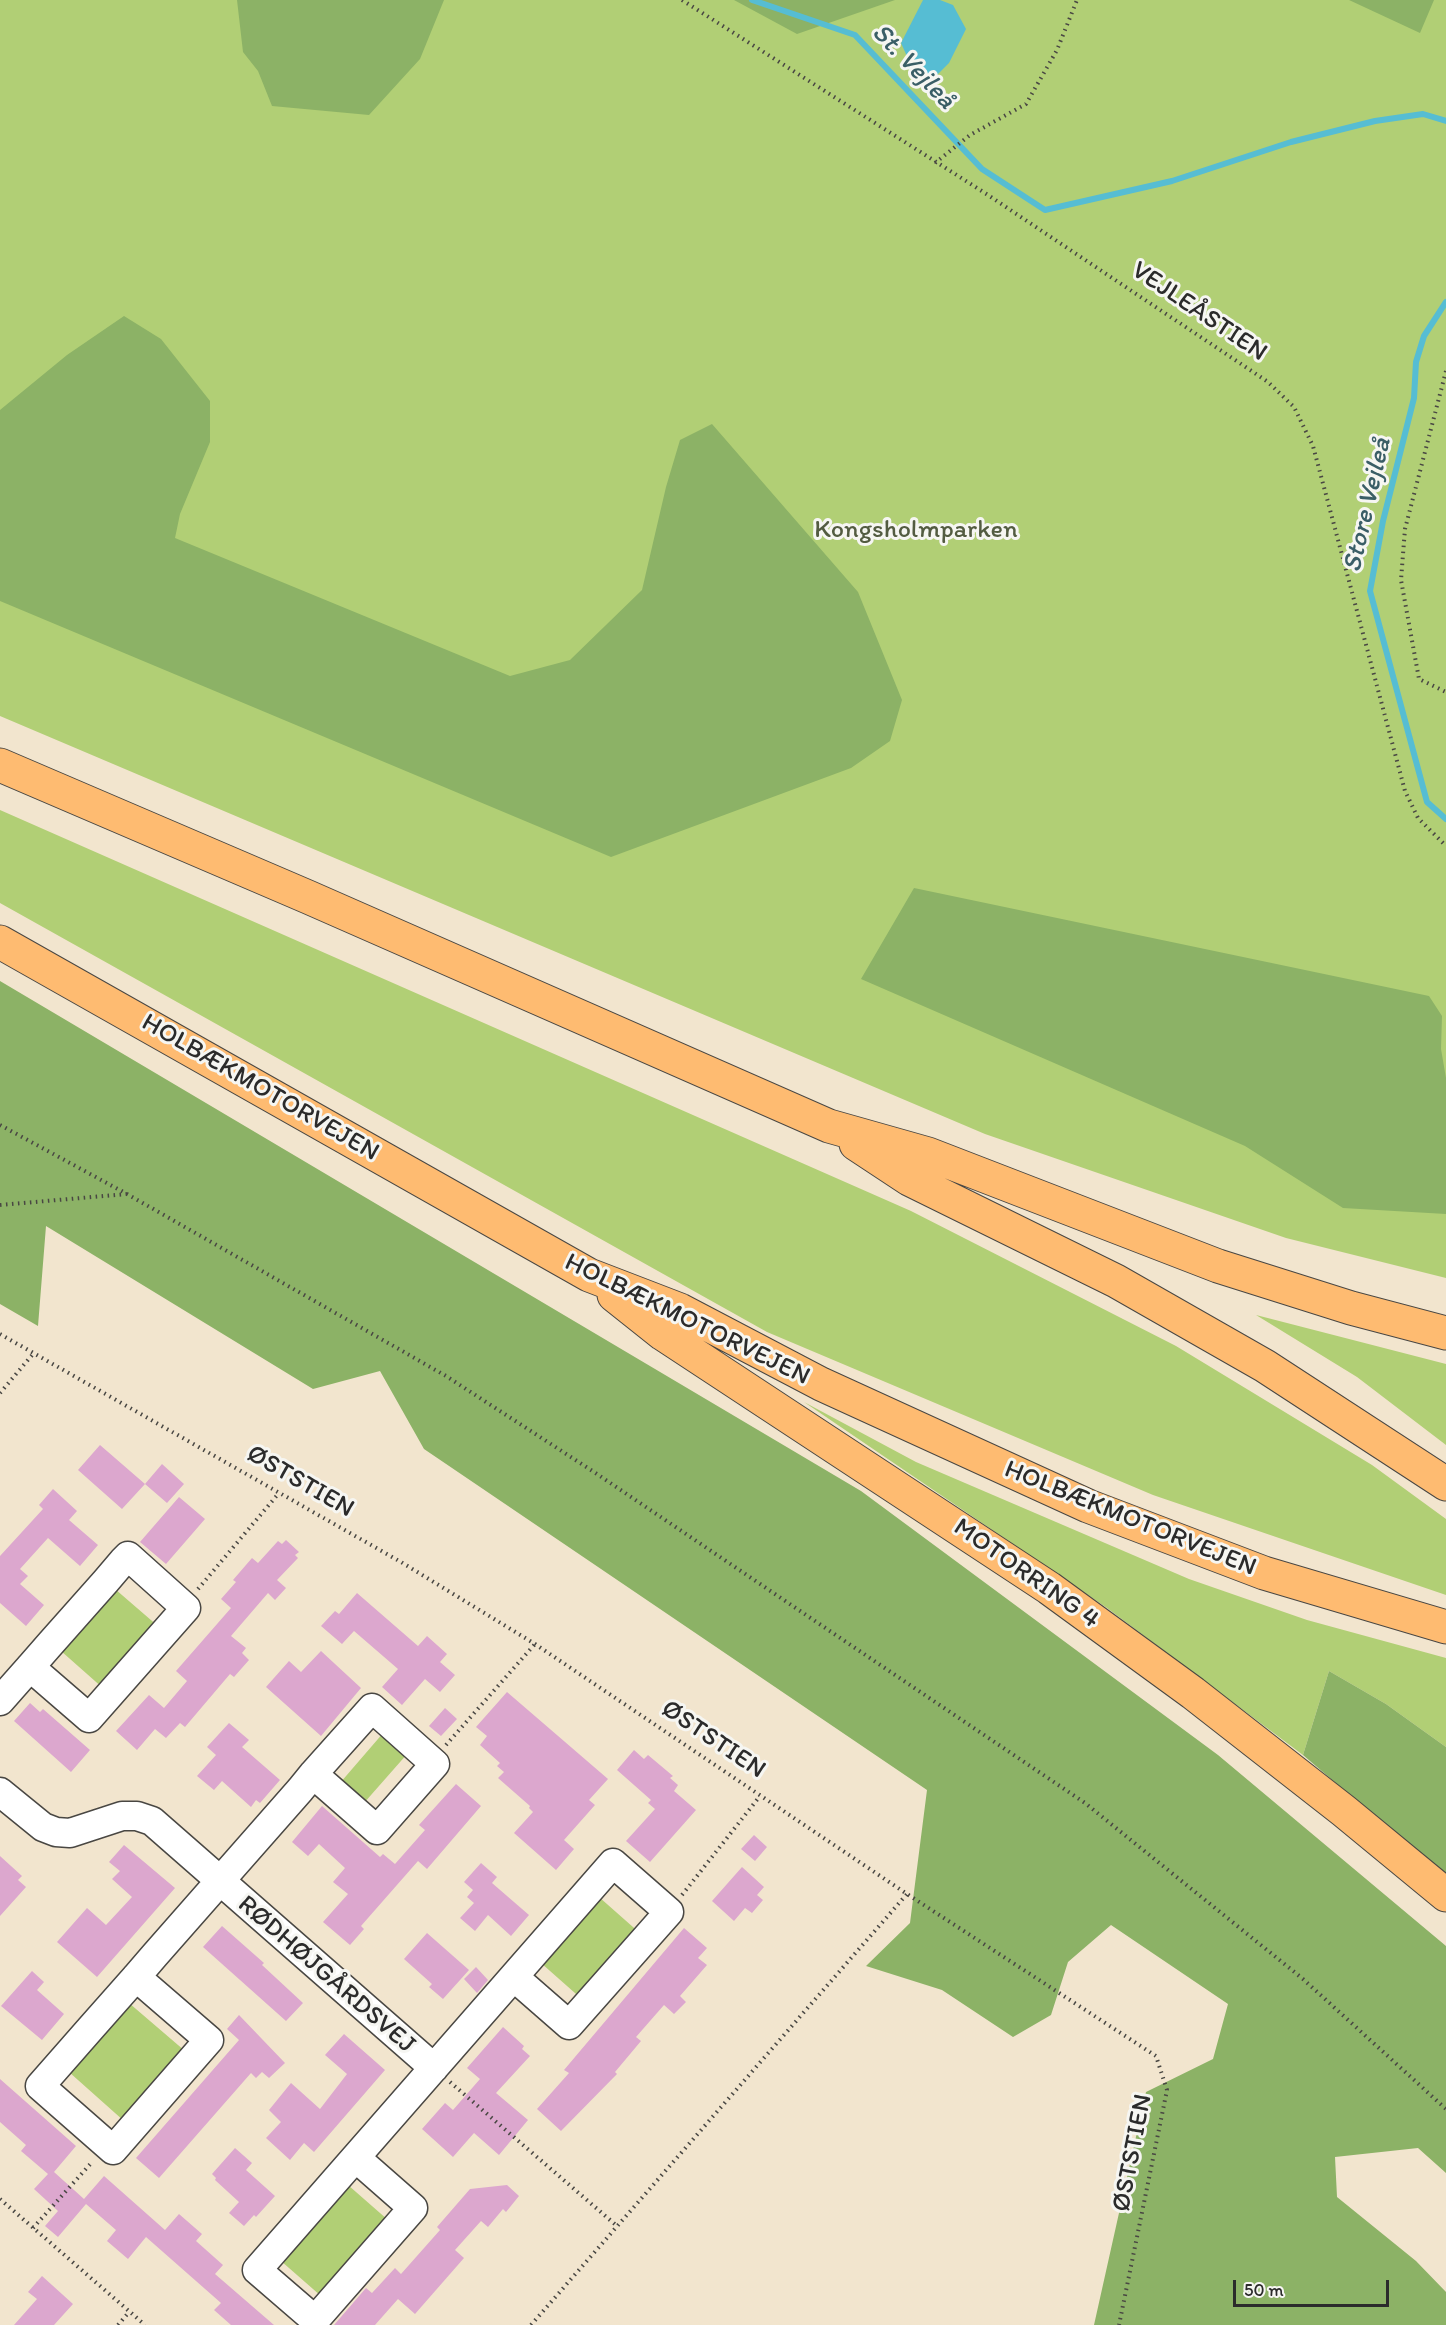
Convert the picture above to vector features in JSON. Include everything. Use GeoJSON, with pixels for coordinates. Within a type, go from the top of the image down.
{"type":"FeatureCollection","features":[{"type":"Feature","properties":{"kind":"highway"},"geometry":{"type":"LineString","coordinates":[[0,765],[308,897],[829,1126],[928,1154],[1218,1266],[1351,1308],[1446,1333]]}},
{"type":"Feature","properties":{"kind":"highway","name":"HOLBÆKMOTORVEJEN"},"geometry":{"type":"LineString","coordinates":[[0,942],[590,1275],[680,1310],[831,1389],[1088,1506],[1264,1573],[1446,1626]]}},
{"type":"Feature","properties":{"kind":"highway"},"geometry":{"type":"LineString","coordinates":[[829,1126],[909,1179],[1116,1281],[1265,1366],[1446,1484]]}},
{"type":"Feature","properties":{"kind":"highway","name":"MOTORRING 4"},"geometry":{"type":"LineString","coordinates":[[590,1275],[663,1334],[1050,1588],[1193,1693],[1344,1811],[1446,1895]]}},
{"type":"Feature","properties":{"kind":"street"},"geometry":{"type":"LineString","coordinates":[[0,1701],[30,1666],[128,1556],[186,1608],[89,1718],[30,1666]]}},
{"type":"Feature","properties":{"kind":"street","name":"RØDHØJGÅRDSVEJ"},"geometry":{"type":"LineString","coordinates":[[107,2145],[40,2086],[372,1708],[432,1761]]}},
{"type":"Feature","properties":{"kind":"street"},"geometry":{"type":"LineString","coordinates":[[313,1774],[377,1830],[435,1764],[432,1761]]}},
{"type":"Feature","properties":{"kind":"street","name":"RØDHØJGÅRDSVEJ"},"geometry":{"type":"LineString","coordinates":[[0,1792],[43,1827],[56,1832],[70,1833],[122,1816],[137,1816],[152,1821],[434,2068]]}},
{"type":"Feature","properties":{"kind":"street","name":"RØDHØJGÅRDSVEJ"},"geometry":{"type":"LineString","coordinates":[[356,2158],[413,2208],[315,2320],[257,2270],[613,1863],[669,1912]]}},
{"type":"Feature","properties":{"kind":"street"},"geometry":{"type":"LineString","coordinates":[[514,1977],[569,2025],[669,1912]]}},
{"type":"Feature","properties":{"kind":"street"},"geometry":{"type":"LineString","coordinates":[[107,2145],[113,2150],[209,2040],[136,1977]]}},
{"type":"Feature","properties":{"kind":"path","name":"VEJLEÅSTIEN"},"geometry":{"type":"LineString","coordinates":[[682,0],[988,195],[1268,382],[1294,407],[1313,446],[1405,791],[1418,818],[1446,846]]}},
{"type":"Feature","properties":{"kind":"path"},"geometry":{"type":"LineString","coordinates":[[935,163],[970,135],[1026,104],[1057,50],[1077,0]]}},
{"type":"Feature","properties":{"kind":"path"},"geometry":{"type":"LineString","coordinates":[[1446,371],[1405,529],[1401,580],[1419,679],[1446,692]]}},
{"type":"Feature","properties":{"kind":"path"},"geometry":{"type":"LineString","coordinates":[[0,1125],[127,1194],[456,1382],[594,1472],[1085,1803],[1303,1979],[1446,2109]]}},
{"type":"Feature","properties":{"kind":"path"},"geometry":{"type":"LineString","coordinates":[[0,1205],[127,1194]]}},
{"type":"Feature","properties":{"kind":"path","name":"ØSTSTIEN"},"geometry":{"type":"LineString","coordinates":[[0,1334],[401,1562],[535,1644],[907,1894],[1156,2056],[1167,2090],[1119,2325]]}},
{"type":"Feature","properties":{"kind":"path"},"geometry":{"type":"LineString","coordinates":[[0,1393],[33,1354]]}},
{"type":"Feature","properties":{"kind":"path"},"geometry":{"type":"LineString","coordinates":[[184,1605],[279,1493]]}},
{"type":"Feature","properties":{"kind":"path"},"geometry":{"type":"LineString","coordinates":[[432,1761],[535,1644]]}},
{"type":"Feature","properties":{"kind":"path"},"geometry":{"type":"LineString","coordinates":[[669,1912],[760,1796]]}},
{"type":"Feature","properties":{"kind":"path"},"geometry":{"type":"LineString","coordinates":[[531,2325],[907,1894]]}},
{"type":"Feature","properties":{"kind":"path"},"geometry":{"type":"LineString","coordinates":[[434,2068],[618,2226]]}},
{"type":"Feature","properties":{"kind":"path"},"geometry":{"type":"LineString","coordinates":[[33,2228],[107,2145]]}},
{"type":"Feature","properties":{"kind":"path"},"geometry":{"type":"LineString","coordinates":[[0,2199],[145,2325]]}},
{"type":"Feature","properties":{"kind":"path"},"geometry":{"type":"LineString","coordinates":[[118,2325],[129,2312]]}},
{"type":"Feature","properties":{"kind":"green space","name":"Kongsholmparken"},"geometry":{"type":"Polygon","coordinates":[[[0,0],[1446,0],[1446,1278],[1286,1238],[985,1134],[0,716],[0,0]]]}},
{"type":"Feature","properties":{"kind":"green space"},"geometry":{"type":"Polygon","coordinates":[[[237,0],[444,0],[420,59],[369,115],[272,106],[258,71],[243,52],[237,0]]]}},
{"type":"Feature","properties":{"kind":"green space"},"geometry":{"type":"Polygon","coordinates":[[[734,0],[895,0],[797,34],[734,0]]]}},
{"type":"Feature","properties":{"kind":"green space"},"geometry":{"type":"Polygon","coordinates":[[[1349,0],[1434,0],[1420,33],[1349,0]]]}},
{"type":"Feature","properties":{"kind":"green space"},"geometry":{"type":"Polygon","coordinates":[[[124,316],[161,339],[210,401],[210,442],[180,514],[175,538],[510,676],[570,660],[642,590],[666,487],[680,440],[712,424],[858,592],[902,700],[890,741],[851,768],[611,857],[0,601],[0,410],[67,355],[124,316]]]}},
{"type":"Feature","properties":{"kind":"green space"},"geometry":{"type":"Polygon","coordinates":[[[0,810],[911,1211],[1176,1346],[1372,1465],[1446,1519],[1446,1595],[1153,1495],[767,1332],[0,903],[0,810]]]}},
{"type":"Feature","properties":{"kind":"green space"},"geometry":{"type":"Polygon","coordinates":[[[914,888],[1429,996],[1442,1016],[1441,1049],[1446,1078],[1446,1214],[1343,1208],[1245,1146],[861,979],[914,888]]]}},
{"type":"Feature","properties":{"kind":"green space"},"geometry":{"type":"Polygon","coordinates":[[[0,981],[861,1491],[1218,1755],[1446,1946],[1446,2173],[1418,2148],[1335,2157],[1337,2197],[1416,2261],[1446,2292],[1446,2325],[1094,2325],[1146,2092],[1213,2059],[1228,2004],[1111,1925],[1068,1962],[1051,2015],[1013,2037],[942,1990],[866,1966],[910,1923],[927,1790],[424,1449],[380,1371],[313,1389],[46,1226],[38,1326],[0,1304],[0,981]]]}},
{"type":"Feature","properties":{"kind":"green space"},"geometry":{"type":"Polygon","coordinates":[[[1256,1315],[1446,1364],[1446,1445],[1357,1377],[1256,1315]]]}},
{"type":"Feature","properties":{"kind":"green space"},"geometry":{"type":"Polygon","coordinates":[[[804,1402],[916,1462],[1189,1579],[1307,1620],[1446,1658],[1446,1747],[1386,1704],[1329,1671],[1303,1755],[1107,1608],[804,1402]]]}},
{"type":"Feature","properties":{"kind":"green space"},"geometry":{"type":"Polygon","coordinates":[[[115,1589],[159,1627],[104,1689],[61,1651],[115,1589]]]}},
{"type":"Feature","properties":{"kind":"green space"},"geometry":{"type":"Polygon","coordinates":[[[1329,1671],[1386,1704],[1446,1747],[1446,1877],[1303,1755],[1329,1671]]]}},
{"type":"Feature","properties":{"kind":"green space"},"geometry":{"type":"Polygon","coordinates":[[[384,1732],[408,1753],[364,1803],[340,1783],[384,1732]]]}},
{"type":"Feature","properties":{"kind":"green space"},"geometry":{"type":"Polygon","coordinates":[[[599,1897],[642,1935],[584,2001],[541,1963],[599,1897]]]}},
{"type":"Feature","properties":{"kind":"green space"},"geometry":{"type":"Polygon","coordinates":[[[129,2003],[185,2051],[124,2121],[69,2072],[129,2003]]]}},
{"type":"Feature","properties":{"kind":"green space"},"geometry":{"type":"Polygon","coordinates":[[[348,2185],[388,2220],[321,2296],[281,2261],[348,2185]]]}},
{"type":"Feature","properties":{"kind":"water"},"geometry":{"type":"Polygon","coordinates":[[[923,0],[940,0],[953,5],[966,29],[949,63],[931,81],[910,63],[901,43],[923,0]]]}},
{"type":"Feature","properties":{"kind":"building"},"geometry":{"type":"Polygon","coordinates":[[[100,1445],[145,1484],[122,1509],[78,1470],[100,1445]]]}},
{"type":"Feature","properties":{"kind":"building"},"geometry":{"type":"Polygon","coordinates":[[[162,1464],[184,1484],[167,1503],[145,1484],[162,1464]]]}},
{"type":"Feature","properties":{"kind":"building"},"geometry":{"type":"Polygon","coordinates":[[[53,1489],[77,1511],[69,1520],[98,1545],[80,1566],[48,1538],[20,1569],[28,1576],[20,1584],[44,1605],[26,1626],[0,1603],[0,1556],[43,1509],[39,1505],[53,1489]]]}},
{"type":"Feature","properties":{"kind":"building"},"geometry":{"type":"Polygon","coordinates":[[[179,1497],[205,1519],[166,1564],[140,1542],[179,1497]]]}},
{"type":"Feature","properties":{"kind":"building"},"geometry":{"type":"Polygon","coordinates":[[[286,1540],[299,1552],[295,1555],[298,1558],[277,1580],[286,1588],[275,1600],[268,1593],[231,1636],[246,1648],[242,1653],[249,1660],[234,1677],[230,1674],[185,1727],[180,1723],[166,1738],[155,1729],[137,1750],[116,1731],[149,1695],[164,1708],[187,1681],[176,1671],[231,1608],[221,1599],[236,1582],[233,1580],[252,1558],[258,1563],[278,1541],[282,1544],[286,1540]]]}},
{"type":"Feature","properties":{"kind":"building"},"geometry":{"type":"Polygon","coordinates":[[[357,1593],[418,1646],[427,1636],[447,1654],[440,1662],[455,1675],[440,1692],[425,1679],[402,1705],[382,1687],[398,1669],[354,1631],[342,1644],[321,1626],[335,1611],[339,1614],[357,1593]]]}},
{"type":"Feature","properties":{"kind":"building"},"geometry":{"type":"Polygon","coordinates":[[[321,1651],[361,1688],[321,1736],[266,1687],[289,1661],[301,1672],[321,1651]]]}},
{"type":"Feature","properties":{"kind":"building"},"geometry":{"type":"Polygon","coordinates":[[[507,1692],[608,1779],[589,1800],[595,1805],[564,1840],[574,1849],[556,1870],[514,1833],[533,1812],[530,1806],[498,1778],[504,1772],[497,1766],[500,1763],[480,1745],[487,1736],[476,1727],[507,1692]]]}},
{"type":"Feature","properties":{"kind":"building"},"geometry":{"type":"Polygon","coordinates":[[[30,1703],[40,1712],[43,1709],[90,1750],[71,1772],[14,1721],[30,1703]]]}},
{"type":"Feature","properties":{"kind":"building"},"geometry":{"type":"Polygon","coordinates":[[[445,1708],[457,1719],[441,1736],[429,1726],[445,1708]]]}},
{"type":"Feature","properties":{"kind":"building"},"geometry":{"type":"Polygon","coordinates":[[[229,1723],[249,1740],[242,1747],[280,1780],[260,1803],[256,1800],[251,1807],[222,1781],[214,1790],[197,1776],[216,1755],[207,1747],[229,1723]]]}},
{"type":"Feature","properties":{"kind":"building"},"geometry":{"type":"Polygon","coordinates":[[[634,1750],[644,1759],[648,1755],[673,1776],[670,1778],[678,1785],[674,1791],[696,1810],[650,1862],[626,1841],[655,1809],[648,1803],[651,1800],[617,1770],[634,1750]]]}},
{"type":"Feature","properties":{"kind":"building"},"geometry":{"type":"Polygon","coordinates":[[[456,1784],[481,1806],[427,1869],[418,1861],[361,1926],[364,1929],[350,1945],[323,1922],[348,1894],[333,1882],[345,1868],[319,1844],[308,1856],[292,1842],[322,1806],[380,1857],[383,1854],[395,1864],[425,1830],[419,1825],[456,1784]]]}},
{"type":"Feature","properties":{"kind":"building"},"geometry":{"type":"Polygon","coordinates":[[[754,1835],[767,1847],[755,1861],[741,1849],[754,1835]]]}},
{"type":"Feature","properties":{"kind":"building"},"geometry":{"type":"Polygon","coordinates":[[[124,1845],[175,1888],[97,1977],[57,1942],[87,1908],[106,1925],[132,1897],[112,1879],[120,1871],[109,1862],[124,1845]]]}},
{"type":"Feature","properties":{"kind":"building"},"geometry":{"type":"Polygon","coordinates":[[[0,1856],[22,1876],[18,1880],[26,1887],[0,1916],[0,1856]]]}},
{"type":"Feature","properties":{"kind":"building"},"geometry":{"type":"Polygon","coordinates":[[[481,1863],[497,1877],[492,1883],[529,1915],[511,1936],[488,1915],[475,1931],[460,1918],[474,1903],[467,1897],[473,1890],[464,1882],[481,1863]]]}},
{"type":"Feature","properties":{"kind":"building"},"geometry":{"type":"Polygon","coordinates":[[[742,1867],[764,1887],[757,1895],[763,1900],[752,1913],[745,1908],[734,1921],[712,1901],[742,1867]]]}},
{"type":"Feature","properties":{"kind":"building"},"geometry":{"type":"Polygon","coordinates":[[[222,1926],[264,1963],[262,1965],[303,2003],[286,2021],[203,1947],[222,1926]]]}},
{"type":"Feature","properties":{"kind":"building"},"geometry":{"type":"Polygon","coordinates":[[[684,1928],[707,1948],[698,1958],[707,1965],[680,1996],[686,2002],[674,2014],[664,2005],[636,2037],[641,2041],[615,2072],[617,2074],[561,2131],[537,2109],[569,2073],[564,2070],[684,1928]]]}},
{"type":"Feature","properties":{"kind":"building"},"geometry":{"type":"Polygon","coordinates":[[[427,1933],[469,1970],[443,1999],[429,1987],[432,1984],[404,1959],[427,1933]]]}},
{"type":"Feature","properties":{"kind":"building"},"geometry":{"type":"Polygon","coordinates":[[[476,1967],[488,1980],[477,1993],[464,1979],[476,1967]]]}},
{"type":"Feature","properties":{"kind":"building"},"geometry":{"type":"Polygon","coordinates":[[[32,1971],[44,1982],[37,1990],[64,2014],[42,2040],[1,2006],[32,1971]]]}},
{"type":"Feature","properties":{"kind":"building"},"geometry":{"type":"Polygon","coordinates":[[[239,2015],[285,2063],[269,2078],[262,2072],[256,2078],[251,2073],[159,2178],[136,2158],[239,2040],[227,2029],[239,2015]]]}},
{"type":"Feature","properties":{"kind":"building"},"geometry":{"type":"Polygon","coordinates":[[[503,2027],[524,2046],[522,2049],[530,2056],[496,2093],[528,2120],[499,2155],[474,2133],[453,2157],[422,2129],[445,2103],[453,2110],[480,2079],[467,2068],[503,2027]]]}},
{"type":"Feature","properties":{"kind":"building"},"geometry":{"type":"Polygon","coordinates":[[[344,2034],[385,2070],[314,2152],[304,2143],[290,2160],[266,2138],[281,2122],[269,2110],[291,2083],[320,2109],[347,2074],[325,2055],[344,2034]]]}},
{"type":"Feature","properties":{"kind":"building"},"geometry":{"type":"Polygon","coordinates":[[[0,2079],[76,2146],[54,2172],[84,2199],[104,2176],[165,2230],[179,2214],[202,2234],[196,2241],[223,2265],[215,2274],[274,2325],[231,2325],[214,2310],[221,2303],[146,2237],[128,2259],[107,2241],[116,2230],[86,2204],[58,2237],[45,2226],[58,2211],[34,2189],[48,2174],[21,2151],[26,2145],[0,2122],[0,2079]]]}},
{"type":"Feature","properties":{"kind":"building"},"geometry":{"type":"Polygon","coordinates":[[[235,2148],[252,2163],[246,2170],[275,2196],[256,2217],[254,2215],[244,2226],[229,2213],[239,2202],[215,2180],[212,2174],[235,2148]]]}},
{"type":"Feature","properties":{"kind":"building"},"geometry":{"type":"Polygon","coordinates":[[[507,2185],[519,2196],[506,2212],[503,2209],[488,2227],[481,2221],[455,2250],[464,2258],[415,2314],[398,2299],[375,2325],[334,2325],[366,2288],[372,2293],[395,2268],[401,2274],[440,2230],[437,2227],[470,2189],[507,2185]]]}},
{"type":"Feature","properties":{"kind":"building"},"geometry":{"type":"Polygon","coordinates":[[[42,2276],[73,2304],[54,2325],[14,2325],[37,2299],[28,2292],[42,2276]]]}},
{"type":"Feature","properties":{"kind":"waterway","name":"Store Vejleå"},"geometry":{"type":"LineString","coordinates":[[752,0],[855,35],[982,169],[1045,210],[1172,181],[1291,142],[1375,121],[1423,114],[1446,121]]}},
{"type":"Feature","properties":{"kind":"waterway","name":"Store Vejleå"},"geometry":{"type":"LineString","coordinates":[[1446,302],[1424,336],[1416,362],[1414,398],[1383,521],[1370,591],[1427,802],[1446,819]]}},
{"type":"Feature","properties":{"kind":"water label","name":"St. Vejleå"},"geometry":{"type":"Point","coordinates":[913,67]}}]}
